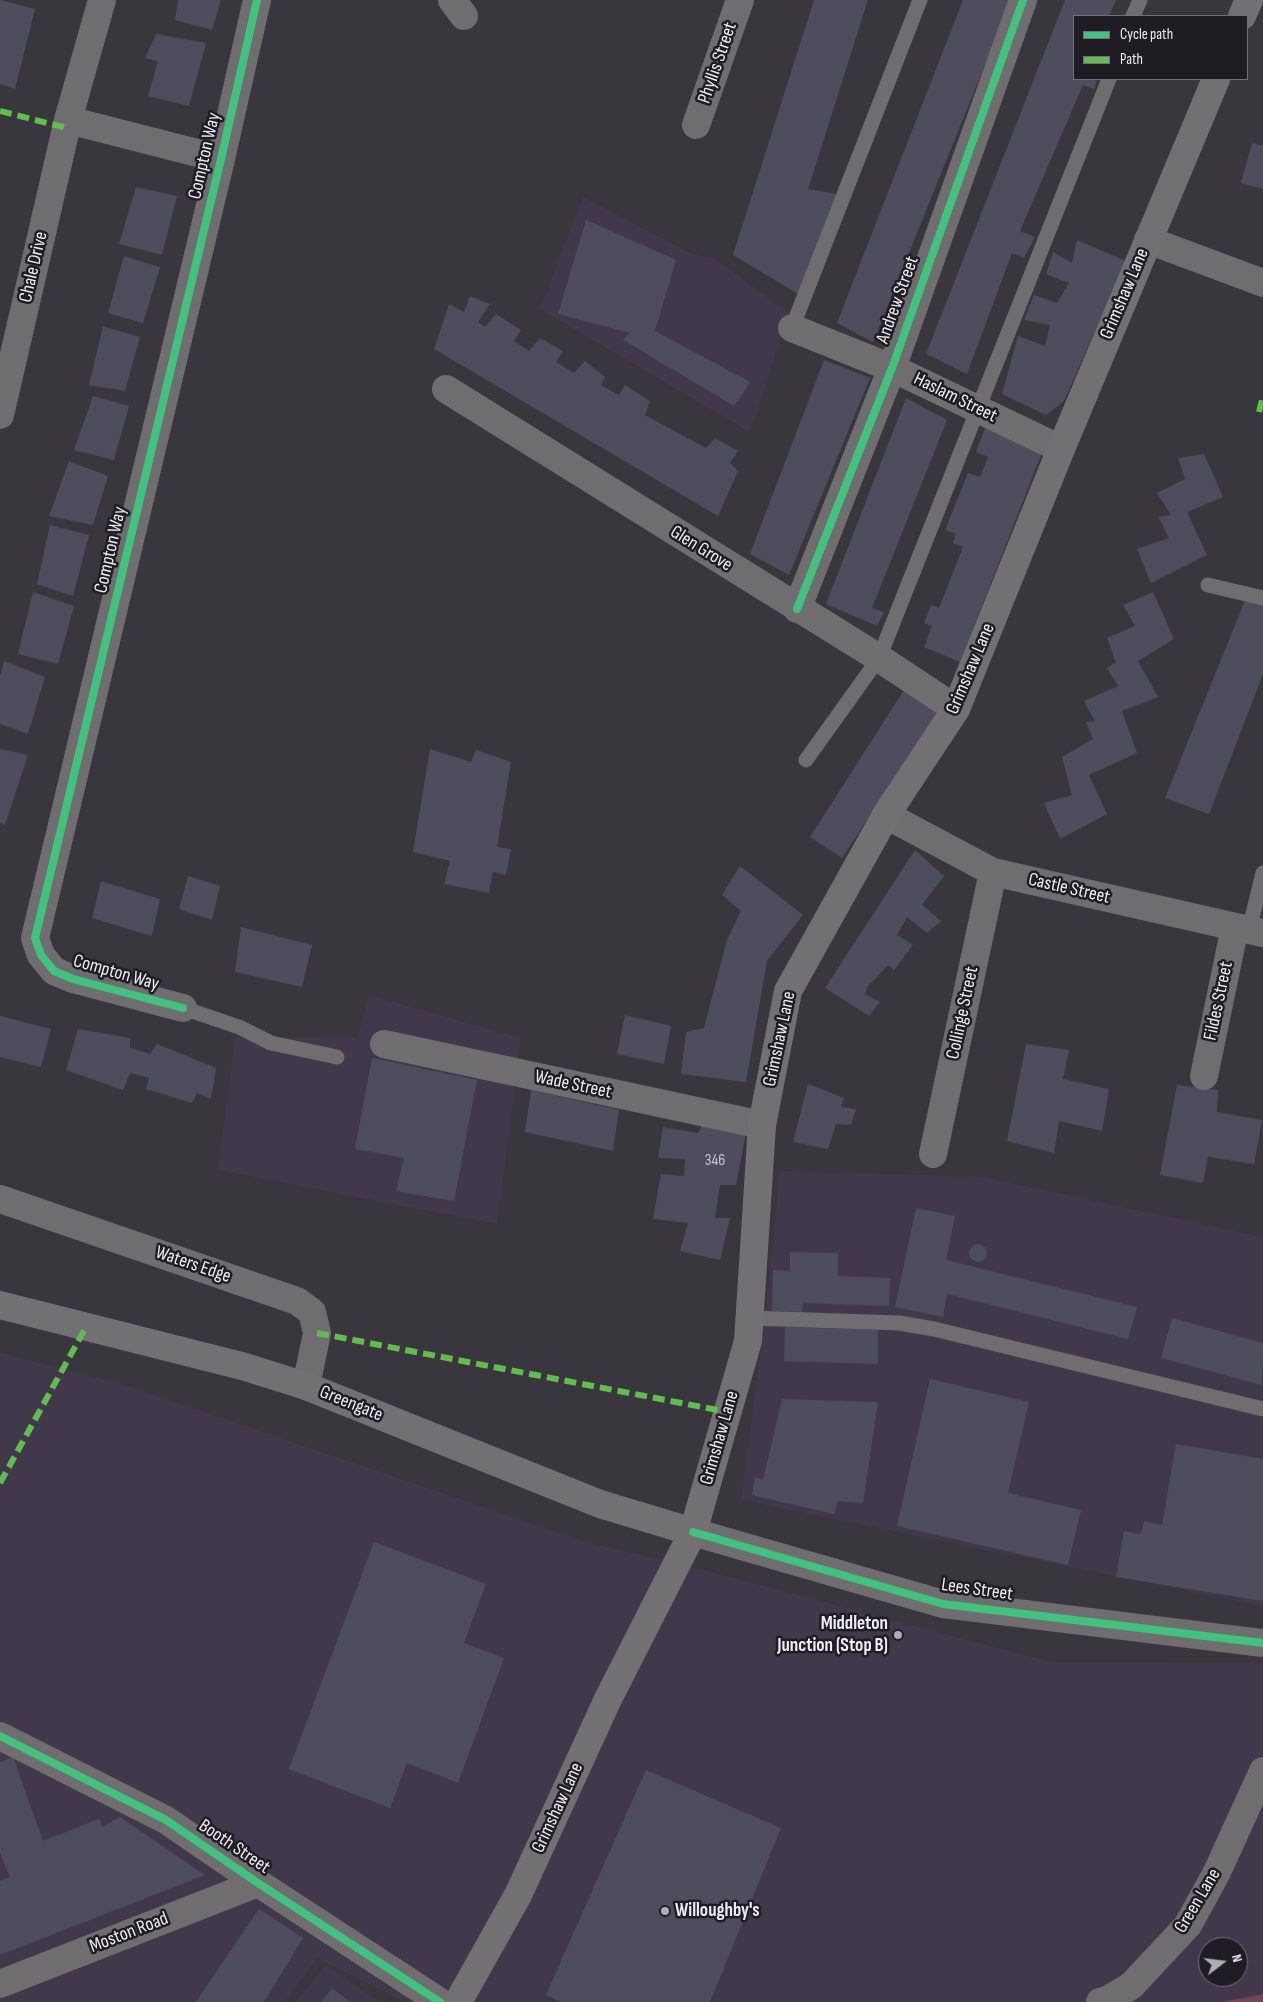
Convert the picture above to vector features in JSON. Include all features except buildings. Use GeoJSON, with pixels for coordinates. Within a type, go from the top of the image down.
{"type":"FeatureCollection","features":[{"type":"Feature","properties":{"kind":"main road"},"geometry":{"type":"LineString","coordinates":[[1242,15],[1249,0]]}},
{"type":"Feature","properties":{"kind":"main road","name":"Grimshaw Lane"},"geometry":{"type":"LineString","coordinates":[[458,2002],[518,1896],[608,1699],[693,1532],[748,1341],[762,1125],[788,991],[886,815],[956,709],[1061,449],[1216,80]]}},
{"type":"Feature","properties":{"kind":"main road","name":"Greengate"},"geometry":{"type":"LineString","coordinates":[[0,1305],[242,1366],[306,1386],[600,1504],[693,1532]]}},
{"type":"Feature","properties":{"kind":"street","name":"Chale Drive"},"geometry":{"type":"LineString","coordinates":[[0,415],[68,120],[102,0]]}},
{"type":"Feature","properties":{"kind":"street","name":"Compton Way"},"geometry":{"type":"LineString","coordinates":[[183,1008],[72,979],[54,971],[41,955],[35,938],[221,159],[257,0]]}},
{"type":"Feature","properties":{"kind":"street","name":"Phyllis Street"},"geometry":{"type":"LineString","coordinates":[[696,125],[740,0]]}},
{"type":"Feature","properties":{"kind":"street","name":"Andrew Street"},"geometry":{"type":"LineString","coordinates":[[797,609],[892,368],[1023,0]]}},
{"type":"Feature","properties":{"kind":"street"},"geometry":{"type":"LineString","coordinates":[[68,120],[221,159]]}},
{"type":"Feature","properties":{"kind":"street"},"geometry":{"type":"LineString","coordinates":[[1148,240],[1263,284]]}},
{"type":"Feature","properties":{"kind":"street","name":"Haslam Street"},"geometry":{"type":"LineString","coordinates":[[792,328],[892,368],[1061,449]]}},
{"type":"Feature","properties":{"kind":"street","name":"Glen Grove"},"geometry":{"type":"LineString","coordinates":[[446,389],[797,609],[879,658],[956,709]]}},
{"type":"Feature","properties":{"kind":"street","name":"Castle Street"},"geometry":{"type":"LineString","coordinates":[[886,815],[993,872],[1249,930]]}},
{"type":"Feature","properties":{"kind":"street","name":"Collinge Street"},"geometry":{"type":"LineString","coordinates":[[933,1154],[993,872]]}},
{"type":"Feature","properties":{"kind":"street","name":"Fildes Street"},"geometry":{"type":"LineString","coordinates":[[1204,1076],[1249,930]]}},
{"type":"Feature","properties":{"kind":"street","name":"Wade Street"},"geometry":{"type":"LineString","coordinates":[[384,1044],[762,1125]]}},
{"type":"Feature","properties":{"kind":"street","name":"Waters Edge"},"geometry":{"type":"LineString","coordinates":[[0,1198],[297,1301],[312,1312],[317,1333],[306,1386]]}},
{"type":"Feature","properties":{"kind":"street","name":"Lees Street"},"geometry":{"type":"LineString","coordinates":[[693,1532],[943,1604],[1263,1643]]}},
{"type":"Feature","properties":{"kind":"street","name":"Booth Street"},"geometry":{"type":"LineString","coordinates":[[0,1736],[166,1820],[258,1883],[440,2002]]}},
{"type":"Feature","properties":{"kind":"street","name":"Green Lane"},"geometry":{"type":"LineString","coordinates":[[1100,2002],[1132,1986],[1188,1925],[1216,1872],[1263,1771]]}},
{"type":"Feature","properties":{"kind":"street","name":"Moston Road"},"geometry":{"type":"LineString","coordinates":[[0,1984],[258,1883]]}},
{"type":"Feature","properties":{"kind":"lane"},"geometry":{"type":"LineString","coordinates":[[792,328],[920,0]]}},
{"type":"Feature","properties":{"kind":"lane"},"geometry":{"type":"LineString","coordinates":[[1133,15],[1140,0]]}},
{"type":"Feature","properties":{"kind":"lane"},"geometry":{"type":"LineString","coordinates":[[806,760],[879,658],[1109,80]]}},
{"type":"Feature","properties":{"kind":"lane"},"geometry":{"type":"LineString","coordinates":[[1208,585],[1263,598]]}},
{"type":"Feature","properties":{"kind":"lane"},"geometry":{"type":"LineString","coordinates":[[1249,930],[1263,873]]}},
{"type":"Feature","properties":{"kind":"lane"},"geometry":{"type":"LineString","coordinates":[[183,1008],[239,1027],[271,1043],[338,1057]]}},
{"type":"Feature","properties":{"kind":"lane"},"geometry":{"type":"LineString","coordinates":[[750,1318],[899,1324],[934,1329],[1263,1409]]}},
{"type":"Feature","properties":{"kind":"shaded area"},"geometry":{"type":"Polygon","coordinates":[[[583,197],[690,253],[715,259],[788,312],[756,417],[748,431],[540,309],[583,197]]]}},
{"type":"Feature","properties":{"kind":"shaded area"},"geometry":{"type":"Polygon","coordinates":[[[369,995],[521,1038],[497,1224],[218,1170],[235,1038],[358,1037],[369,995]]]}},
{"type":"Feature","properties":{"kind":"shaded area"},"geometry":{"type":"Polygon","coordinates":[[[780,1171],[983,1177],[1263,1237],[1263,1606],[741,1500],[765,1320],[780,1171]]]}},
{"type":"Feature","properties":{"kind":"shaded area"},"geometry":{"type":"Polygon","coordinates":[[[0,1353],[122,1384],[586,1542],[715,1573],[1051,1662],[1263,1663],[1263,2002],[405,2002],[317,1958],[285,2002],[0,2002],[0,1353]]]}},
{"type":"Feature","properties":{"kind":"shaded area"},"geometry":{"type":"Polygon","coordinates":[[[326,1965],[379,2002],[296,2002],[326,1965]]]}},
{"type":"Feature","properties":{"kind":"shaded area"},"geometry":{"type":"Polygon","coordinates":[[[1263,1994],[1263,2002],[1221,2002],[1263,1994]]]}},
{"type":"Feature","properties":{"kind":"marked path"},"geometry":{"type":"LineString","coordinates":[[0,111],[67,128]]}},
{"type":"Feature","properties":{"kind":"marked path"},"geometry":{"type":"LineString","coordinates":[[1259,412],[1263,396]]}},
{"type":"Feature","properties":{"kind":"marked path"},"geometry":{"type":"LineString","coordinates":[[0,1483],[86,1327]]}},
{"type":"Feature","properties":{"kind":"marked path"},"geometry":{"type":"LineString","coordinates":[[317,1333],[728,1412]]}},
{"type":"Feature","properties":{"kind":"cycle path"},"geometry":{"type":"LineString","coordinates":[[183,1008],[73,979],[54,971],[41,955],[35,938],[221,159],[257,0]]}},
{"type":"Feature","properties":{"kind":"cycle path"},"geometry":{"type":"LineString","coordinates":[[797,609],[892,368],[1023,0]]}},
{"type":"Feature","properties":{"kind":"cycle path"},"geometry":{"type":"LineString","coordinates":[[693,1532],[943,1604],[1263,1643]]}},
{"type":"Feature","properties":{"kind":"cycle path"},"geometry":{"type":"LineString","coordinates":[[0,1736],[166,1820],[258,1883],[440,2002]]}},
{"type":"Feature","properties":{"kind":"place","name":"Middleton Junction (Stop B)"},"geometry":{"type":"Point","coordinates":[898,1635]}},
{"type":"Feature","properties":{"kind":"place","name":"Willoughby's"},"geometry":{"type":"Point","coordinates":[665,1911]}}]}
